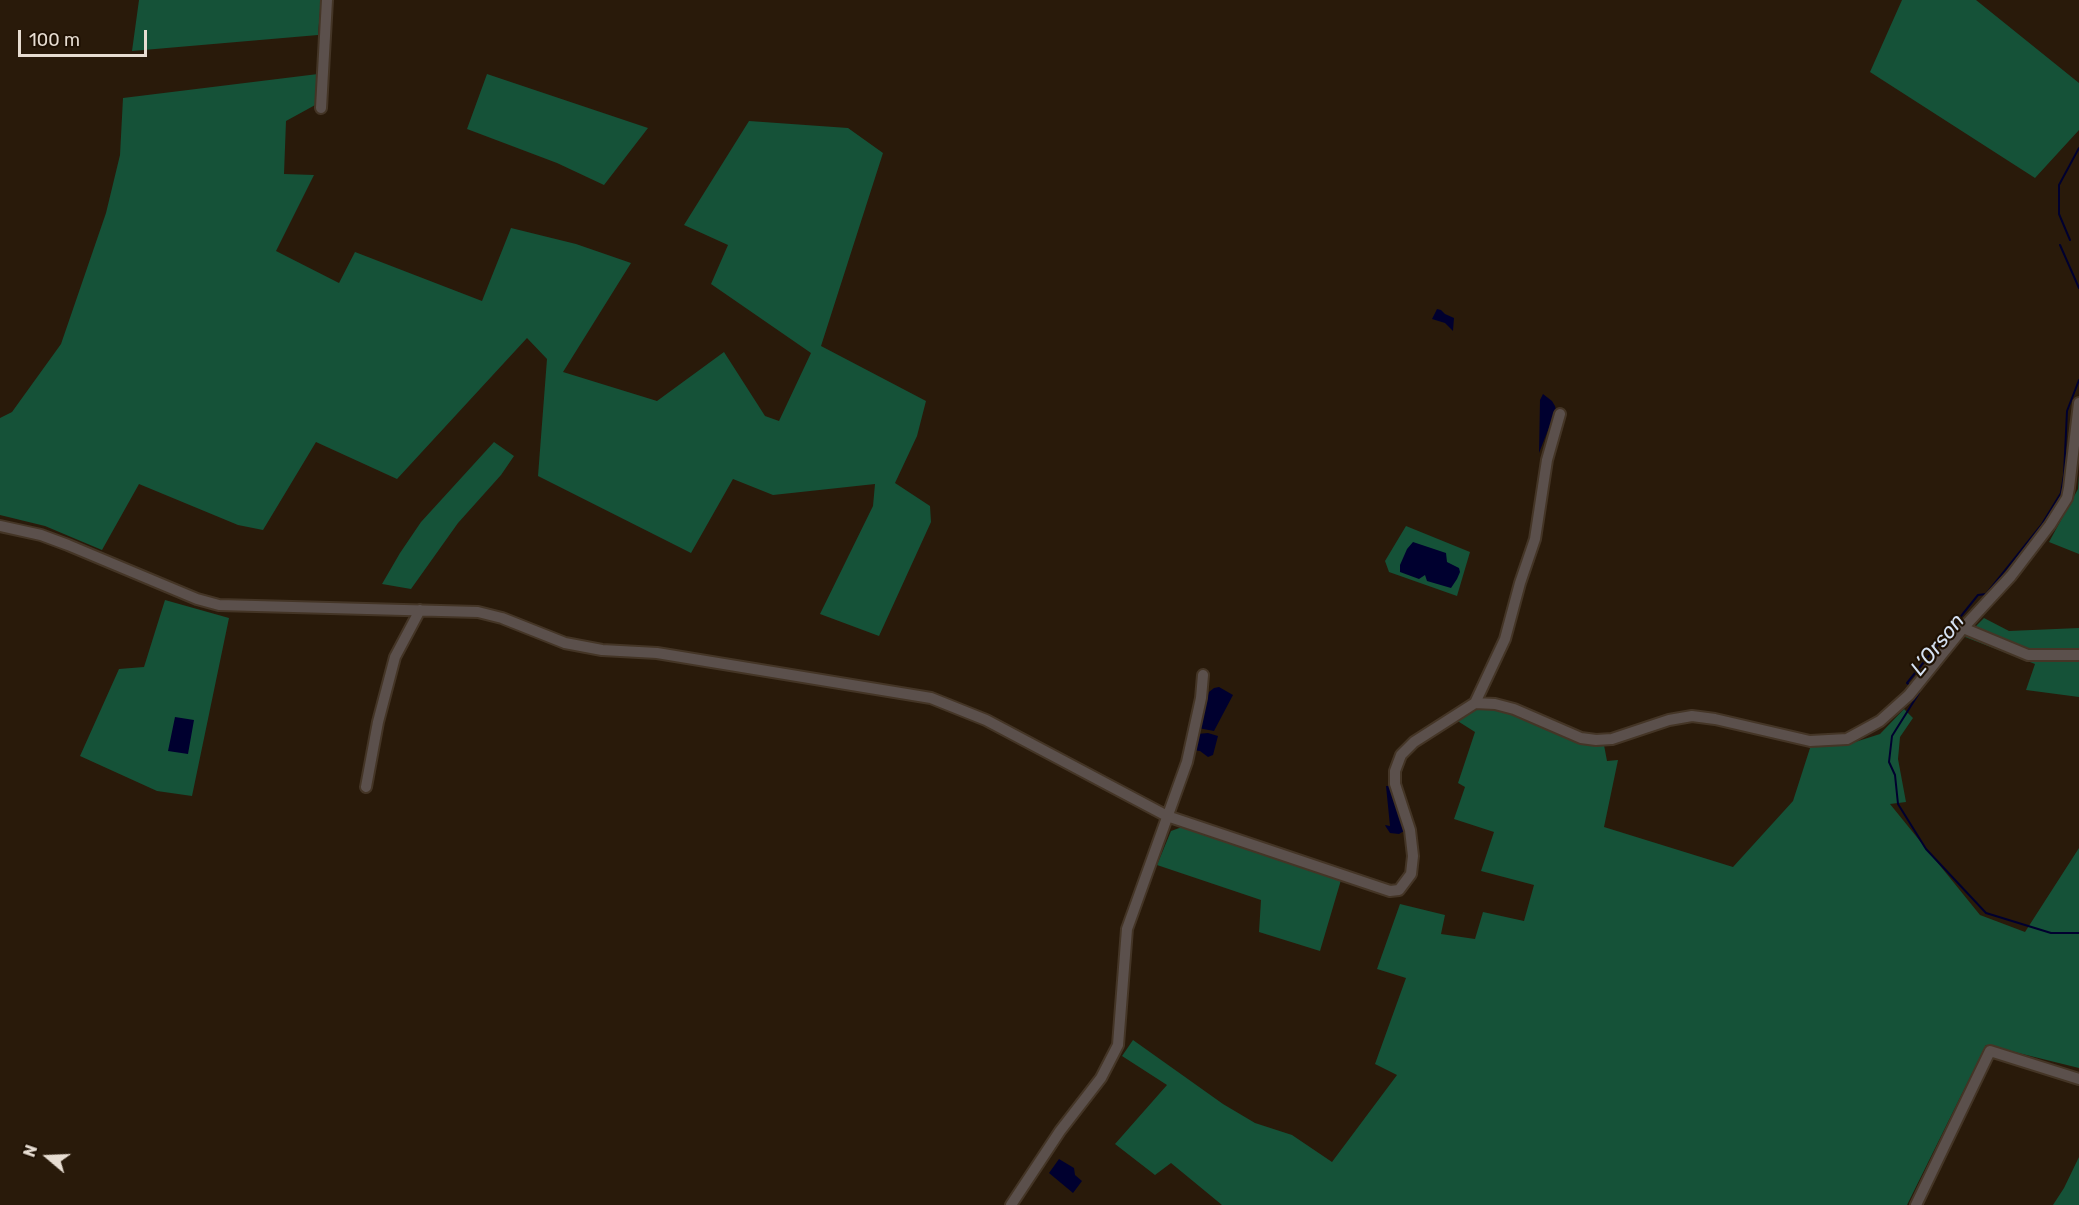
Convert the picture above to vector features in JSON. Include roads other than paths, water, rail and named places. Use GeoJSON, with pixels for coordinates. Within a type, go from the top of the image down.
{"type":"FeatureCollection","features":[{"type":"Feature","properties":{"kind":"street"},"geometry":{"type":"LineString","coordinates":[[321,108],[327,0]]}},
{"type":"Feature","properties":{"kind":"street"},"geometry":{"type":"LineString","coordinates":[[1475,703],[1495,704],[1514,709],[1581,738],[1596,740],[1612,738],[1669,720],[1692,716],[1715,719],[1810,741],[1847,739],[1880,721],[1909,694],[1963,628],[2011,576],[2050,525],[2067,498],[2073,471],[2079,403]]}},
{"type":"Feature","properties":{"kind":"street"},"geometry":{"type":"LineString","coordinates":[[0,526],[68,544],[197,599],[219,605],[478,612],[502,618],[565,642],[602,650],[657,653],[931,698],[986,720],[1167,816],[1390,891],[1399,890],[1411,874],[1413,856],[1410,830],[1395,784],[1395,771],[1401,755],[1414,742],[1475,703],[1505,639],[1535,539],[1547,460],[1560,414]]}},
{"type":"Feature","properties":{"kind":"street"},"geometry":{"type":"LineString","coordinates":[[366,787],[378,722],[394,657],[420,610]]}},
{"type":"Feature","properties":{"kind":"street"},"geometry":{"type":"LineString","coordinates":[[1963,628],[2028,655],[2079,655]]}},
{"type":"Feature","properties":{"kind":"street"},"geometry":{"type":"LineString","coordinates":[[1011,1205],[1060,1131],[1101,1078],[1118,1045],[1127,929],[1187,762],[1201,698],[1203,675]]}},
{"type":"Feature","properties":{"kind":"street"},"geometry":{"type":"LineString","coordinates":[[1916,1205],[1990,1051],[2079,1079]]}},
{"type":"Feature","properties":{"kind":"waterway","name":"L’Orson"},"geometry":{"type":"LineString","coordinates":[[2070,240],[2059,214],[2059,185],[2079,148]]}},
{"type":"Feature","properties":{"kind":"waterway","name":"L’Orson"},"geometry":{"type":"LineString","coordinates":[[2060,245],[2079,288]]}},
{"type":"Feature","properties":{"kind":"waterway","name":"L’Orson"},"geometry":{"type":"LineString","coordinates":[[1912,687],[1907,683],[1978,595],[1986,594],[2042,524],[2061,493],[2067,411],[2079,380]]}},
{"type":"Feature","properties":{"kind":"waterway","name":"L’Orson"},"geometry":{"type":"LineString","coordinates":[[1916,691],[1919,693],[1892,736],[1889,762],[1895,775],[1898,804],[1926,849],[1986,913],[2051,933],[2079,933]]}}]}
